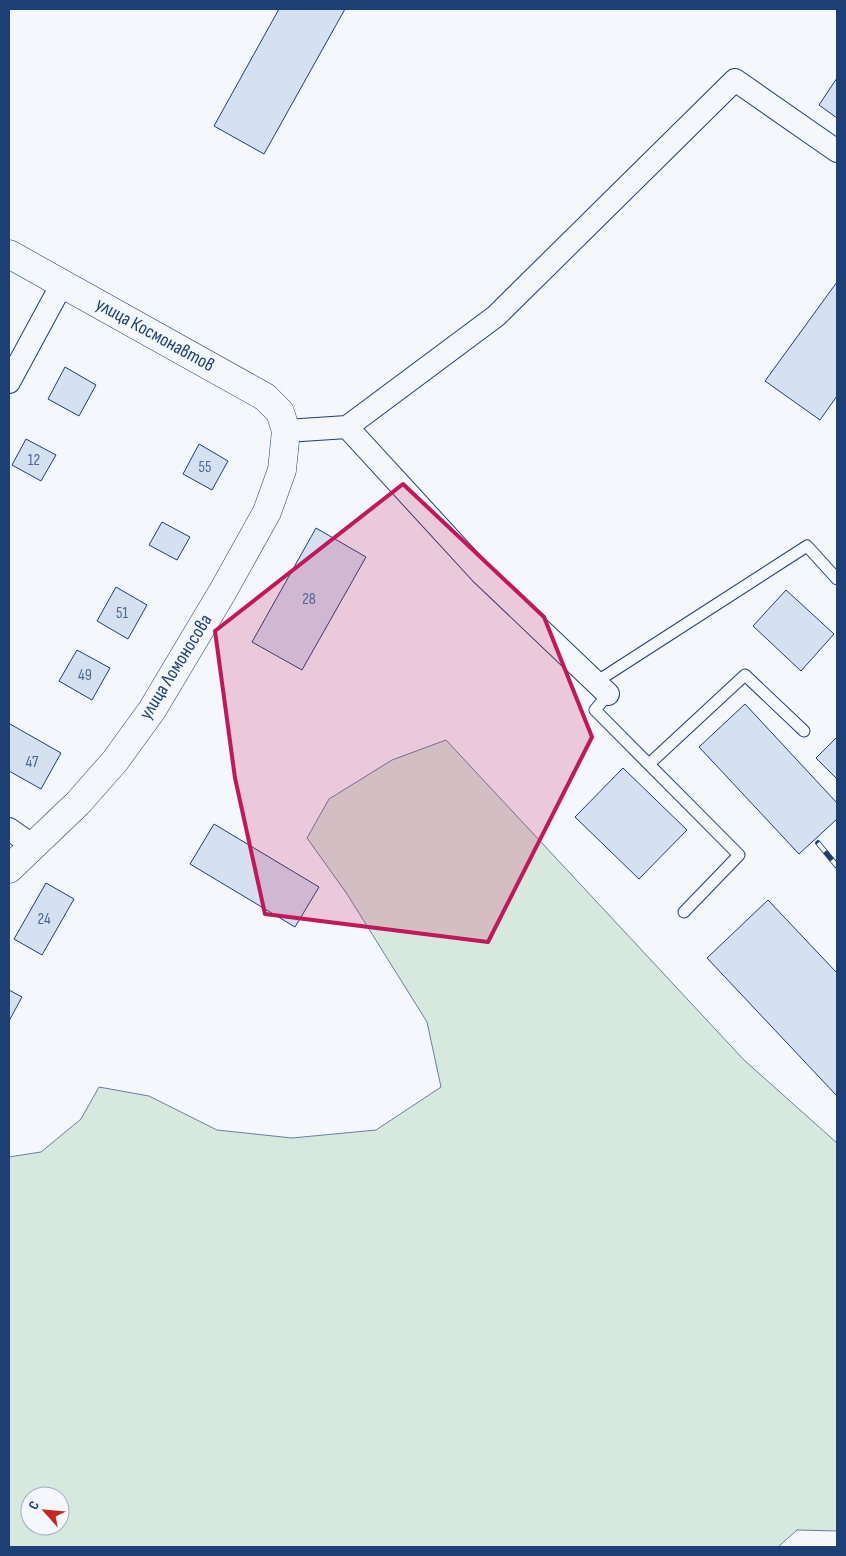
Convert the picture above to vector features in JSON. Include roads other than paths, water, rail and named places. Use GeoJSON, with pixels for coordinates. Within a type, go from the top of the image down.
{"type":"FeatureCollection","features":[{"type":"Feature","properties":{"kind":"street"},"geometry":{"type":"LineString","coordinates":[[286,431],[347,427],[496,316],[735,80],[837,151]]}},
{"type":"Feature","properties":{"kind":"street","name":"улица Космонавтов"},"geometry":{"type":"LineString","coordinates":[[9,254],[265,397],[280,412],[286,431]]}},
{"type":"Feature","properties":{"kind":"street"},"geometry":{"type":"LineString","coordinates":[[9,382],[62,284]]}},
{"type":"Feature","properties":{"kind":"street"},"geometry":{"type":"LineString","coordinates":[[347,427],[481,573],[602,688]]}},
{"type":"Feature","properties":{"kind":"street","name":"улица Ломоносова"},"geometry":{"type":"LineString","coordinates":[[9,869],[78,803],[115,761],[152,710],[223,592],[267,512],[282,470],[286,431]]}},
{"type":"Feature","properties":{"kind":"street"},"geometry":{"type":"LineString","coordinates":[[9,829],[32,845]]}},
{"type":"Feature","properties":{"kind":"lane"},"geometry":{"type":"LineString","coordinates":[[684,912],[739,854],[594,710],[602,688],[808,546],[837,579]]}},
{"type":"Feature","properties":{"kind":"lane"},"geometry":{"type":"LineString","coordinates":[[649,764],[745,675],[804,731]]}},
{"type":"Feature","properties":{"kind":"railway"},"geometry":{"type":"LineString","coordinates":[[818,843],[837,866]]}}]}
